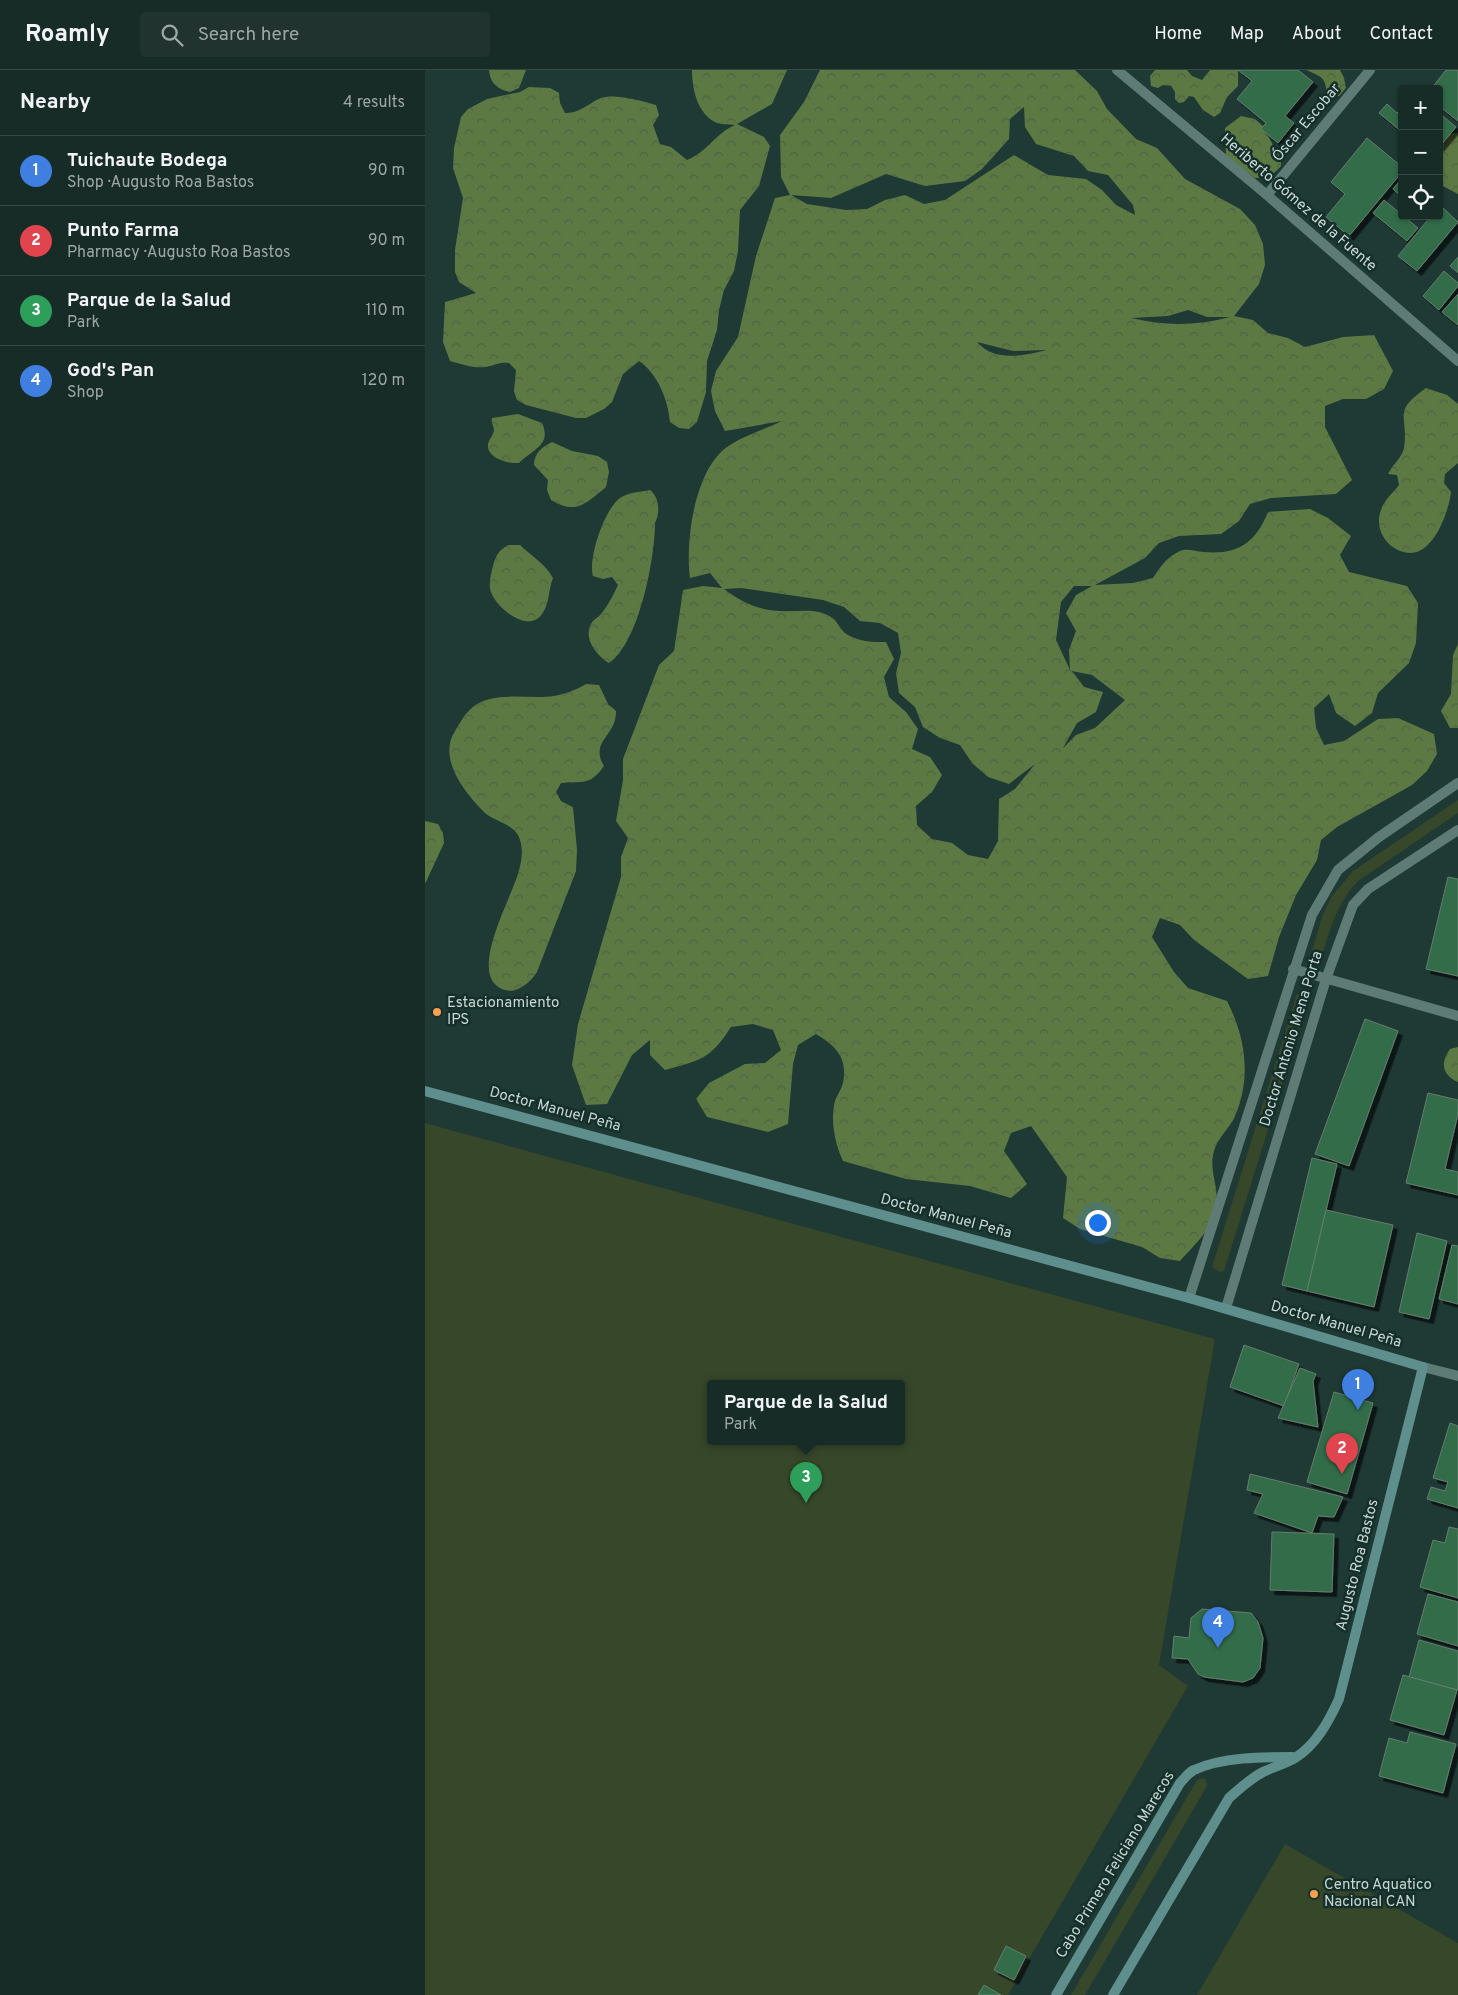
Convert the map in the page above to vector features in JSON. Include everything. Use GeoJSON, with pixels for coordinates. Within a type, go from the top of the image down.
{"type":"FeatureCollection","features":[{"type":"Feature","properties":{"kind":"street","name":"Heriberto Gómez de la Fuente"},"geometry":{"type":"LineString","coordinates":[[1117,70],[1267,195],[1458,361]]}},
{"type":"Feature","properties":{"kind":"street","name":"Óscar Escobar"},"geometry":{"type":"LineString","coordinates":[[1267,195],[1370,70]]}},
{"type":"Feature","properties":{"kind":"street"},"geometry":{"type":"LineString","coordinates":[[1189,1298],[1293,969],[1312,915],[1338,870],[1379,837],[1458,783]]}},
{"type":"Feature","properties":{"kind":"street","name":"Doctor Antonio Mena Porta"},"geometry":{"type":"LineString","coordinates":[[1226,1308],[1326,978],[1353,905],[1367,889],[1458,830]]}},
{"type":"Feature","properties":{"kind":"street"},"geometry":{"type":"LineString","coordinates":[[1293,969],[1458,1016]]}},
{"type":"Feature","properties":{"kind":"street","name":"Doctor Manuel Peña"},"geometry":{"type":"LineString","coordinates":[[425,1091],[1226,1308],[1458,1376]]}},
{"type":"Feature","properties":{"kind":"street","name":"Augusto Roa Bastos"},"geometry":{"type":"LineString","coordinates":[[1296,1757],[1316,1739],[1329,1720],[1339,1699],[1423,1366]]}},
{"type":"Feature","properties":{"kind":"street","name":"Cabo Primero Feliciano Marecos"},"geometry":{"type":"LineString","coordinates":[[1056,1995],[1179,1783],[1193,1770],[1208,1765],[1251,1757],[1296,1757]]}},
{"type":"Feature","properties":{"kind":"street"},"geometry":{"type":"LineString","coordinates":[[1113,1995],[1229,1798],[1244,1784],[1262,1772],[1296,1757]]}},
{"type":"Feature","properties":{"kind":"green space"},"geometry":{"type":"Polygon","coordinates":[[[489,70],[526,70],[519,88],[510,92],[495,85],[489,70]]]}},
{"type":"Feature","properties":{"kind":"green space"},"geometry":{"type":"Polygon","coordinates":[[[692,70],[787,70],[772,104],[737,124],[764,137],[770,146],[759,186],[740,210],[738,251],[734,271],[724,290],[719,310],[717,330],[707,361],[706,392],[697,422],[689,429],[679,428],[670,422],[667,405],[657,380],[646,366],[639,361],[623,374],[612,402],[604,409],[586,418],[576,418],[526,405],[517,400],[514,391],[516,370],[509,363],[480,367],[450,361],[443,342],[445,302],[476,293],[459,282],[455,272],[455,250],[463,198],[453,168],[454,148],[461,117],[468,109],[487,99],[520,92],[529,87],[550,88],[559,93],[560,103],[565,113],[580,110],[601,98],[613,96],[628,98],[656,105],[659,115],[653,125],[660,144],[671,147],[687,160],[700,153],[722,133],[735,125],[717,123],[704,113],[695,92],[692,70]]]}},
{"type":"Feature","properties":{"kind":"green space"},"geometry":{"type":"Polygon","coordinates":[[[820,70],[1075,70],[1097,91],[1107,109],[1136,139],[1157,148],[1185,179],[1240,209],[1255,225],[1263,244],[1265,265],[1259,284],[1234,316],[1253,320],[1268,333],[1288,338],[1305,347],[1343,337],[1374,335],[1393,371],[1384,389],[1366,399],[1343,399],[1325,406],[1325,427],[1352,480],[1336,494],[1271,498],[1250,504],[1239,521],[1221,534],[1179,536],[1159,543],[1145,558],[1095,585],[1133,583],[1153,578],[1168,559],[1182,550],[1226,552],[1243,545],[1251,540],[1268,512],[1310,509],[1328,518],[1351,536],[1340,555],[1349,572],[1407,586],[1418,603],[1416,643],[1409,663],[1378,693],[1372,713],[1355,726],[1336,713],[1329,694],[1314,708],[1316,728],[1324,745],[1344,741],[1378,719],[1398,718],[1434,734],[1437,754],[1427,771],[1412,785],[1337,827],[1321,840],[1317,860],[1296,895],[1279,937],[1268,976],[1248,979],[1194,940],[1180,925],[1160,918],[1152,937],[1174,972],[1188,988],[1227,1001],[1242,1043],[1245,1072],[1240,1102],[1235,1116],[1216,1146],[1213,1156],[1212,1166],[1217,1201],[1212,1220],[1195,1245],[1180,1261],[1160,1258],[1142,1247],[1080,1229],[1063,1218],[1067,1177],[1031,1126],[1011,1133],[1004,1151],[1027,1184],[1011,1198],[970,1186],[906,1179],[843,1161],[836,1140],[833,1116],[835,1101],[843,1083],[844,1066],[835,1048],[816,1034],[798,1045],[793,1064],[788,1124],[768,1132],[707,1117],[696,1099],[709,1083],[745,1064],[765,1063],[781,1050],[773,1030],[753,1024],[731,1027],[717,1046],[703,1057],[696,1061],[665,1070],[650,1055],[650,1040],[632,1055],[607,1104],[586,1105],[572,1065],[578,1024],[621,877],[621,857],[628,838],[616,821],[623,780],[623,759],[659,665],[674,651],[683,590],[703,586],[722,588],[710,573],[690,578],[689,544],[691,525],[701,486],[708,469],[718,455],[730,445],[782,421],[725,431],[715,411],[711,391],[716,371],[738,337],[756,256],[775,198],[790,195],[781,177],[780,135],[804,102],[820,70]],[[1024,107],[1010,119],[1009,139],[982,169],[965,181],[925,186],[886,174],[831,198],[791,195],[807,204],[846,210],[867,209],[885,200],[905,195],[924,204],[945,200],[1014,155],[1048,175],[1086,179],[1102,190],[1116,205],[1135,215],[1133,205],[1108,175],[1088,171],[1074,156],[1036,144],[1025,127],[1024,107]],[[1188,310],[1168,316],[1131,318],[1181,324],[1230,317],[1207,317],[1188,310]],[[977,342],[992,353],[1009,356],[1047,350],[1013,351],[977,342]],[[1074,586],[1061,602],[1056,640],[1070,670],[1069,650],[1076,631],[1066,613],[1076,595],[1092,586],[1074,586]],[[741,588],[724,589],[750,604],[772,611],[810,611],[826,614],[835,620],[848,635],[867,641],[886,642],[894,659],[884,677],[889,697],[906,712],[918,729],[912,749],[930,757],[942,775],[932,792],[916,806],[917,825],[932,839],[952,843],[968,855],[988,859],[998,841],[999,799],[1015,789],[1035,764],[1009,784],[988,777],[972,763],[960,745],[940,738],[923,727],[915,707],[899,693],[896,673],[901,653],[898,633],[880,623],[860,621],[844,607],[823,600],[741,588]],[[1072,671],[1084,687],[1103,692],[1096,712],[1077,723],[1063,748],[1076,735],[1095,728],[1125,700],[1092,675],[1072,671]]]}},
{"type":"Feature","properties":{"kind":"green space"},"geometry":{"type":"Polygon","coordinates":[[[1155,70],[1187,70],[1192,76],[1202,80],[1210,70],[1238,70],[1238,86],[1227,97],[1220,113],[1214,117],[1203,110],[1194,97],[1189,96],[1184,102],[1179,103],[1175,99],[1175,92],[1171,86],[1163,85],[1158,88],[1151,86],[1150,76],[1155,70]]]}},
{"type":"Feature","properties":{"kind":"green space"},"geometry":{"type":"Polygon","coordinates":[[[1307,70],[1340,70],[1346,88],[1339,96],[1330,96],[1323,79],[1307,70]]]}},
{"type":"Feature","properties":{"kind":"green space"},"geometry":{"type":"Polygon","coordinates":[[[1241,116],[1255,119],[1267,130],[1280,156],[1281,166],[1270,177],[1255,178],[1226,157],[1225,128],[1241,116]]]}},
{"type":"Feature","properties":{"kind":"green space"},"geometry":{"type":"Polygon","coordinates":[[[1453,133],[1458,133],[1458,194],[1443,186],[1443,138],[1453,133]]]}},
{"type":"Feature","properties":{"kind":"green space"},"geometry":{"type":"Polygon","coordinates":[[[1426,388],[1447,395],[1458,404],[1458,463],[1445,474],[1444,483],[1451,492],[1444,519],[1439,529],[1427,546],[1420,551],[1411,553],[1403,552],[1390,545],[1381,532],[1379,518],[1384,503],[1399,485],[1397,475],[1388,474],[1404,448],[1405,409],[1415,396],[1426,388]]]}},
{"type":"Feature","properties":{"kind":"green space"},"geometry":{"type":"Polygon","coordinates":[[[518,414],[542,423],[545,437],[540,446],[519,463],[499,459],[490,453],[488,449],[488,444],[494,431],[492,418],[518,414]]]}},
{"type":"Feature","properties":{"kind":"green space"},"geometry":{"type":"Polygon","coordinates":[[[552,442],[572,451],[598,456],[607,462],[609,472],[606,487],[580,506],[568,507],[551,500],[547,490],[548,480],[534,465],[534,461],[539,451],[552,442]]]}},
{"type":"Feature","properties":{"kind":"green space"},"geometry":{"type":"Polygon","coordinates":[[[650,490],[656,497],[658,515],[655,523],[652,557],[643,599],[629,638],[620,653],[609,663],[595,650],[589,639],[589,633],[593,621],[604,610],[618,585],[612,577],[603,579],[593,576],[592,568],[595,547],[603,523],[614,504],[627,494],[650,490]]]}},
{"type":"Feature","properties":{"kind":"green space"},"geometry":{"type":"Polygon","coordinates":[[[508,545],[520,545],[542,564],[553,578],[546,605],[542,614],[536,619],[529,621],[521,620],[513,616],[499,605],[491,592],[490,579],[495,559],[498,553],[508,545]]]}},
{"type":"Feature","properties":{"kind":"green space"},"geometry":{"type":"Polygon","coordinates":[[[1458,644],[1458,728],[1450,728],[1441,711],[1451,694],[1453,655],[1458,644]]]}},
{"type":"Feature","properties":{"kind":"green space"},"geometry":{"type":"Polygon","coordinates":[[[586,684],[599,685],[608,704],[616,711],[612,727],[601,744],[600,757],[604,766],[590,780],[561,783],[556,792],[561,801],[573,807],[577,850],[576,871],[537,972],[531,980],[521,987],[513,991],[505,990],[500,988],[491,979],[489,966],[496,932],[520,866],[522,855],[521,843],[514,830],[485,813],[462,786],[456,775],[449,753],[450,742],[465,715],[481,702],[501,697],[554,696],[586,684]]]}},
{"type":"Feature","properties":{"kind":"green space"},"geometry":{"type":"Polygon","coordinates":[[[1458,800],[1458,813],[1358,881],[1340,906],[1323,953],[1318,955],[1312,951],[1323,914],[1332,896],[1353,871],[1458,800]]]}},
{"type":"Feature","properties":{"kind":"green space"},"geometry":{"type":"Polygon","coordinates":[[[425,821],[438,824],[443,833],[444,843],[425,884],[425,821]]]}},
{"type":"Feature","properties":{"kind":"green space"},"geometry":{"type":"Polygon","coordinates":[[[1303,992],[1309,998],[1224,1271],[1219,1272],[1212,1267],[1297,994],[1303,992]]]}},
{"type":"Feature","properties":{"kind":"green space"},"geometry":{"type":"Polygon","coordinates":[[[1458,1047],[1458,1082],[1449,1076],[1444,1068],[1444,1064],[1450,1049],[1458,1047]]]}},
{"type":"Feature","properties":{"kind":"green space"},"geometry":{"type":"Polygon","coordinates":[[[425,1123],[1215,1339],[1159,1665],[1188,1686],[1008,1995],[425,1995],[425,1123]]]}},
{"type":"Feature","properties":{"kind":"green space"},"geometry":{"type":"Polygon","coordinates":[[[1203,1778],[1206,1780],[1207,1786],[1085,1995],[1071,1995],[1197,1780],[1203,1778]]]}},
{"type":"Feature","properties":{"kind":"green space","name":"Centro Aquatico Nacional CAN"},"geometry":{"type":"Polygon","coordinates":[[[1285,1844],[1458,1943],[1458,1995],[1197,1995],[1285,1844]]]}},
{"type":"Feature","properties":{"kind":"building"},"geometry":{"type":"Polygon","coordinates":[[[1238,70],[1298,70],[1313,82],[1285,116],[1294,123],[1278,143],[1261,129],[1266,123],[1237,99],[1252,81],[1238,70]]]}},
{"type":"Feature","properties":{"kind":"building"},"geometry":{"type":"Polygon","coordinates":[[[1446,70],[1458,70],[1458,121],[1443,109],[1443,85],[1434,85],[1446,70]]]}},
{"type":"Feature","properties":{"kind":"building"},"geometry":{"type":"Polygon","coordinates":[[[1387,104],[1397,113],[1398,112],[1398,129],[1379,113],[1387,104]]]}},
{"type":"Feature","properties":{"kind":"building"},"geometry":{"type":"Polygon","coordinates":[[[1443,116],[1456,127],[1443,142],[1443,116]]]}},
{"type":"Feature","properties":{"kind":"building"},"geometry":{"type":"Polygon","coordinates":[[[1367,138],[1398,164],[1398,177],[1349,236],[1326,217],[1345,194],[1331,182],[1367,138]]]}},
{"type":"Feature","properties":{"kind":"building"},"geometry":{"type":"Polygon","coordinates":[[[1398,183],[1398,193],[1393,189],[1398,183]]]}},
{"type":"Feature","properties":{"kind":"building"},"geometry":{"type":"Polygon","coordinates":[[[1384,200],[1398,212],[1398,220],[1408,220],[1418,228],[1407,241],[1373,213],[1384,200]]]}},
{"type":"Feature","properties":{"kind":"building"},"geometry":{"type":"Polygon","coordinates":[[[1443,208],[1458,222],[1417,271],[1398,256],[1428,220],[1443,220],[1443,208]]]}},
{"type":"Feature","properties":{"kind":"building"},"geometry":{"type":"Polygon","coordinates":[[[1458,257],[1458,273],[1450,266],[1458,257]]]}},
{"type":"Feature","properties":{"kind":"building"},"geometry":{"type":"Polygon","coordinates":[[[1444,271],[1458,283],[1458,286],[1439,310],[1423,296],[1444,271]]]}},
{"type":"Feature","properties":{"kind":"building"},"geometry":{"type":"Polygon","coordinates":[[[1458,294],[1458,325],[1442,312],[1458,294]]]}},
{"type":"Feature","properties":{"kind":"building"},"geometry":{"type":"Polygon","coordinates":[[[1448,877],[1458,879],[1458,976],[1426,969],[1448,877]]]}},
{"type":"Feature","properties":{"kind":"building"},"geometry":{"type":"Polygon","coordinates":[[[1365,1019],[1398,1031],[1349,1166],[1315,1154],[1365,1019]]]}},
{"type":"Feature","properties":{"kind":"building"},"geometry":{"type":"Polygon","coordinates":[[[1428,1093],[1458,1100],[1458,1114],[1445,1169],[1458,1172],[1458,1195],[1406,1183],[1428,1093]]]}},
{"type":"Feature","properties":{"kind":"building"},"geometry":{"type":"Polygon","coordinates":[[[1312,1158],[1337,1164],[1307,1291],[1282,1285],[1312,1158]]]}},
{"type":"Feature","properties":{"kind":"building"},"geometry":{"type":"Polygon","coordinates":[[[1326,1210],[1393,1225],[1374,1307],[1307,1291],[1326,1210]]]}},
{"type":"Feature","properties":{"kind":"building"},"geometry":{"type":"Polygon","coordinates":[[[1417,1233],[1447,1241],[1429,1319],[1399,1312],[1417,1233]]]}},
{"type":"Feature","properties":{"kind":"building"},"geometry":{"type":"Polygon","coordinates":[[[1452,1245],[1458,1246],[1458,1304],[1439,1299],[1452,1245]]]}},
{"type":"Feature","properties":{"kind":"building"},"geometry":{"type":"Polygon","coordinates":[[[1244,1345],[1299,1364],[1284,1406],[1230,1387],[1244,1345]]]}},
{"type":"Feature","properties":{"kind":"building"},"geometry":{"type":"Polygon","coordinates":[[[1300,1368],[1316,1374],[1313,1381],[1318,1427],[1278,1418],[1300,1368]]]}},
{"type":"Feature","properties":{"kind":"building"},"geometry":{"type":"Polygon","coordinates":[[[1334,1392],[1373,1403],[1347,1494],[1307,1482],[1334,1392]]]}},
{"type":"Feature","properties":{"kind":"building"},"geometry":{"type":"Polygon","coordinates":[[[1450,1423],[1458,1426],[1458,1508],[1427,1499],[1431,1487],[1445,1491],[1448,1482],[1433,1478],[1450,1423]]]}},
{"type":"Feature","properties":{"kind":"building"},"geometry":{"type":"Polygon","coordinates":[[[1250,1474],[1343,1497],[1334,1517],[1318,1516],[1312,1533],[1254,1513],[1263,1494],[1247,1490],[1250,1474]]]}},
{"type":"Feature","properties":{"kind":"building"},"geometry":{"type":"Polygon","coordinates":[[[1449,1527],[1458,1529],[1458,1598],[1420,1587],[1433,1540],[1445,1543],[1449,1527]]]}},
{"type":"Feature","properties":{"kind":"building"},"geometry":{"type":"Polygon","coordinates":[[[1272,1532],[1334,1534],[1332,1592],[1270,1590],[1272,1532]]]}},
{"type":"Feature","properties":{"kind":"building"},"geometry":{"type":"Polygon","coordinates":[[[1428,1594],[1458,1602],[1458,1646],[1417,1634],[1428,1594]]]}},
{"type":"Feature","properties":{"kind":"building"},"geometry":{"type":"Polygon","coordinates":[[[1202,1609],[1251,1613],[1258,1622],[1263,1638],[1260,1668],[1253,1678],[1243,1682],[1204,1677],[1198,1674],[1188,1659],[1172,1658],[1174,1636],[1189,1638],[1191,1618],[1202,1609]]]}},
{"type":"Feature","properties":{"kind":"building"},"geometry":{"type":"Polygon","coordinates":[[[1419,1640],[1458,1651],[1458,1690],[1409,1677],[1419,1640]]]}},
{"type":"Feature","properties":{"kind":"building"},"geometry":{"type":"Polygon","coordinates":[[[1403,1675],[1457,1690],[1444,1735],[1390,1720],[1403,1675]]]}},
{"type":"Feature","properties":{"kind":"building"},"geometry":{"type":"Polygon","coordinates":[[[1410,1732],[1456,1744],[1443,1793],[1379,1776],[1389,1738],[1407,1743],[1410,1732]]]}},
{"type":"Feature","properties":{"kind":"building"},"geometry":{"type":"Polygon","coordinates":[[[1006,1946],[1026,1956],[1014,1980],[994,1970],[1006,1946]]]}},
{"type":"Feature","properties":{"kind":"building"},"geometry":{"type":"Polygon","coordinates":[[[984,1985],[1001,1995],[978,1995],[984,1985]]]}},
{"type":"Feature","properties":{"kind":"place","name":"Estacionamiento IPS"},"geometry":{"type":"Point","coordinates":[437,1012]}},
{"type":"Feature","properties":{"kind":"place","name":"Tuichaute Bodega"},"geometry":{"type":"Point","coordinates":[1358,1410]}},
{"type":"Feature","properties":{"kind":"place","name":"Punto Farma"},"geometry":{"type":"Point","coordinates":[1342,1474]}},
{"type":"Feature","properties":{"kind":"place","name":"Parque de la Salud"},"geometry":{"type":"Point","coordinates":[806,1503]}},
{"type":"Feature","properties":{"kind":"place","name":"God's Pan"},"geometry":{"type":"Point","coordinates":[1218,1648]}},
{"type":"Feature","properties":{"kind":"place","name":"Centro Aquatico Nacional CAN"},"geometry":{"type":"Point","coordinates":[1314,1894]}}]}
